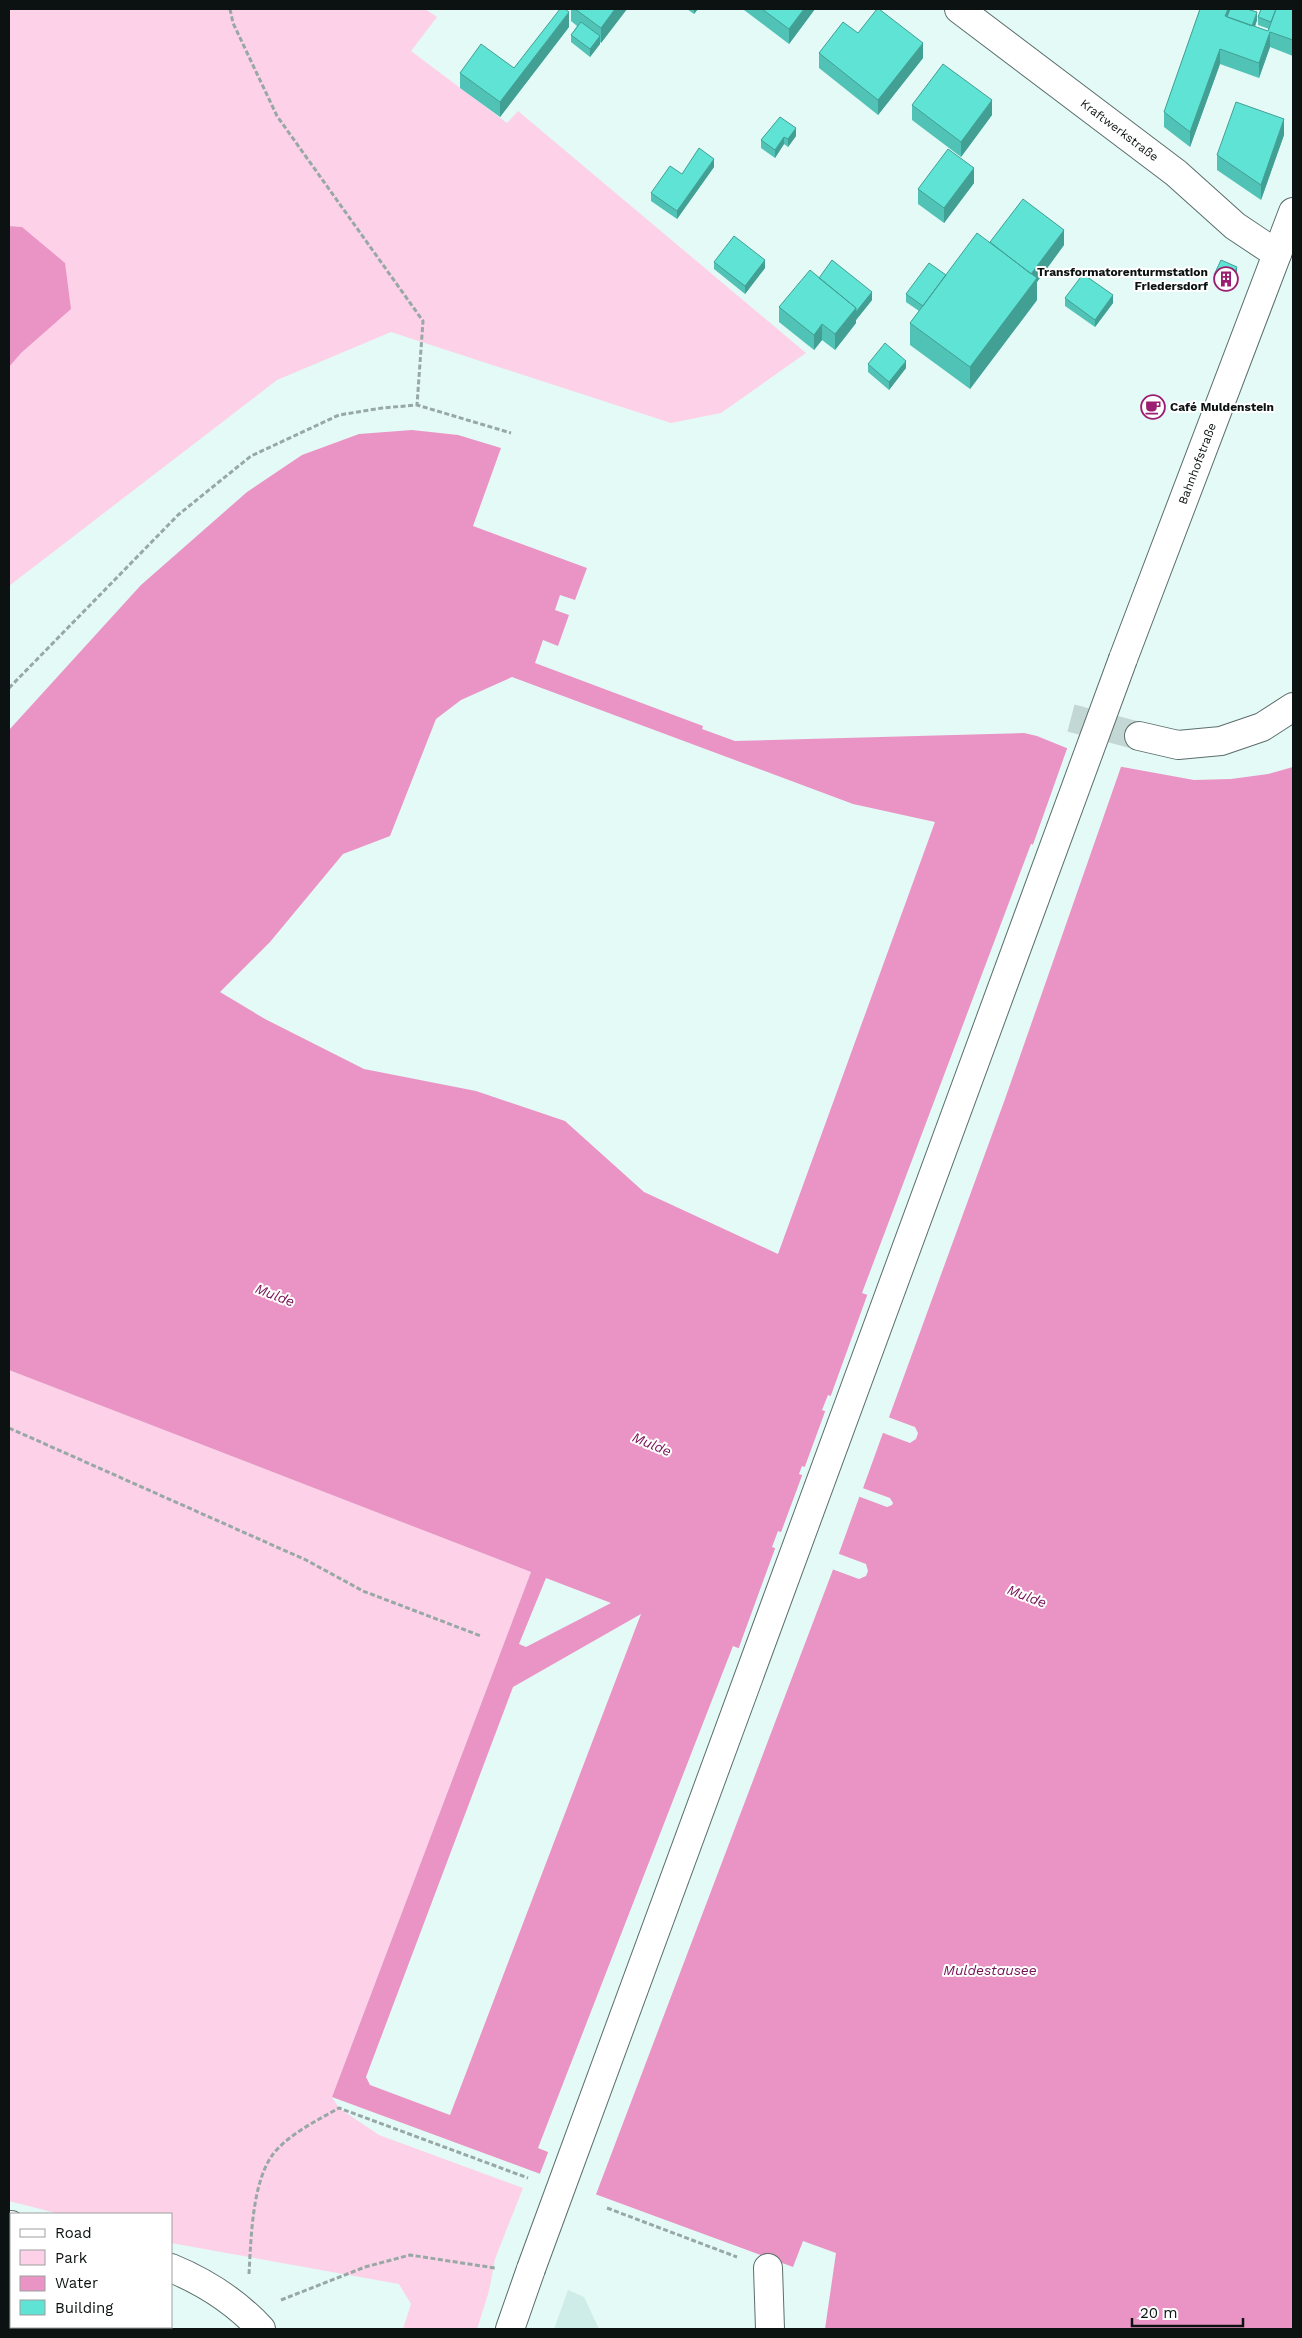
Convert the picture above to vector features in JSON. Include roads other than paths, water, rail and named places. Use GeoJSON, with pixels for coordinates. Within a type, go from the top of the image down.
{"type":"FeatureCollection","features":[{"type":"Feature","properties":{"kind":"main road","name":"Kraftwerkstraße"},"geometry":{"type":"LineString","coordinates":[[959,9],[1176,172],[1235,226],[1277,254]]}},
{"type":"Feature","properties":{"kind":"main road","name":"Bahnhofstraße"},"geometry":{"type":"LineString","coordinates":[[510,2329],[1123,659],[1293,212]]}},
{"type":"Feature","properties":{"kind":"main road"},"geometry":{"type":"LineString","coordinates":[[1139,736],[1178,745],[1221,741],[1262,727],[1293,706]]}},
{"type":"Feature","properties":{"kind":"main road"},"geometry":{"type":"LineString","coordinates":[[172,2268],[200,2280],[254,2321]]}},
{"type":"Feature","properties":{"kind":"main road"},"geometry":{"type":"LineString","coordinates":[[768,2268],[770,2329]]}},
{"type":"Feature","properties":{"kind":"water"},"geometry":{"type":"Polygon","coordinates":[[[9,226],[22,227],[65,263],[71,309],[21,353],[9,367],[9,226]]]}},
{"type":"Feature","properties":{"kind":"water"},"geometry":{"type":"Polygon","coordinates":[[[412,430],[458,435],[501,448],[473,526],[587,568],[575,600],[560,595],[555,610],[569,615],[558,646],[543,640],[535,663],[703,726],[702,729],[735,741],[1024,733],[1037,736],[1106,764],[1194,780],[1231,779],[1268,774],[1293,767],[1293,2329],[825,2329],[836,2253],[803,2241],[793,2267],[332,2097],[531,1572],[9,1370],[9,730],[141,585],[247,492],[302,455],[359,434],[412,430]],[[512,677],[461,700],[436,719],[390,836],[343,854],[270,942],[220,992],[265,1019],[364,1069],[476,1091],[565,1121],[644,1192],[778,1254],[935,822],[853,804],[512,677]],[[1031,844],[862,1293],[912,1311],[1076,859],[1031,844]],[[828,1395],[822,1410],[910,1443],[916,1439],[918,1433],[915,1427],[828,1395]],[[802,1466],[799,1474],[887,1507],[893,1503],[890,1498],[802,1466]],[[778,1531],[772,1547],[859,1579],[866,1576],[868,1571],[866,1564],[778,1531]],[[546,1578],[519,1644],[526,1647],[611,1603],[546,1578]],[[641,1614],[513,1687],[366,2077],[370,2085],[450,2115],[641,1614]],[[733,1646],[538,2148],[588,2168],[781,1665],[733,1646]]]}},
{"type":"Feature","properties":{"kind":"tunnel"},"geometry":{"type":"LineString","coordinates":[[1071,718],[1139,736]]}},
{"type":"Feature","properties":{"kind":"place","name":"Transformatorenturmstation Friedersdorf"},"geometry":{"type":"Point","coordinates":[1226,279]}},
{"type":"Feature","properties":{"kind":"place","name":"Café Muldenstein"},"geometry":{"type":"Point","coordinates":[1153,407]}},
{"type":"Feature","properties":{"kind":"water label","name":"Mulde"},"geometry":{"type":"Point","coordinates":[275,1295]}},
{"type":"Feature","properties":{"kind":"water label","name":"Mulde"},"geometry":{"type":"Point","coordinates":[652,1444]}},
{"type":"Feature","properties":{"kind":"water label","name":"Mulde"},"geometry":{"type":"Point","coordinates":[1027,1596]}},
{"type":"Feature","properties":{"kind":"water label","name":"Muldestausee"},"geometry":{"type":"Point","coordinates":[990,1970]}}]}
